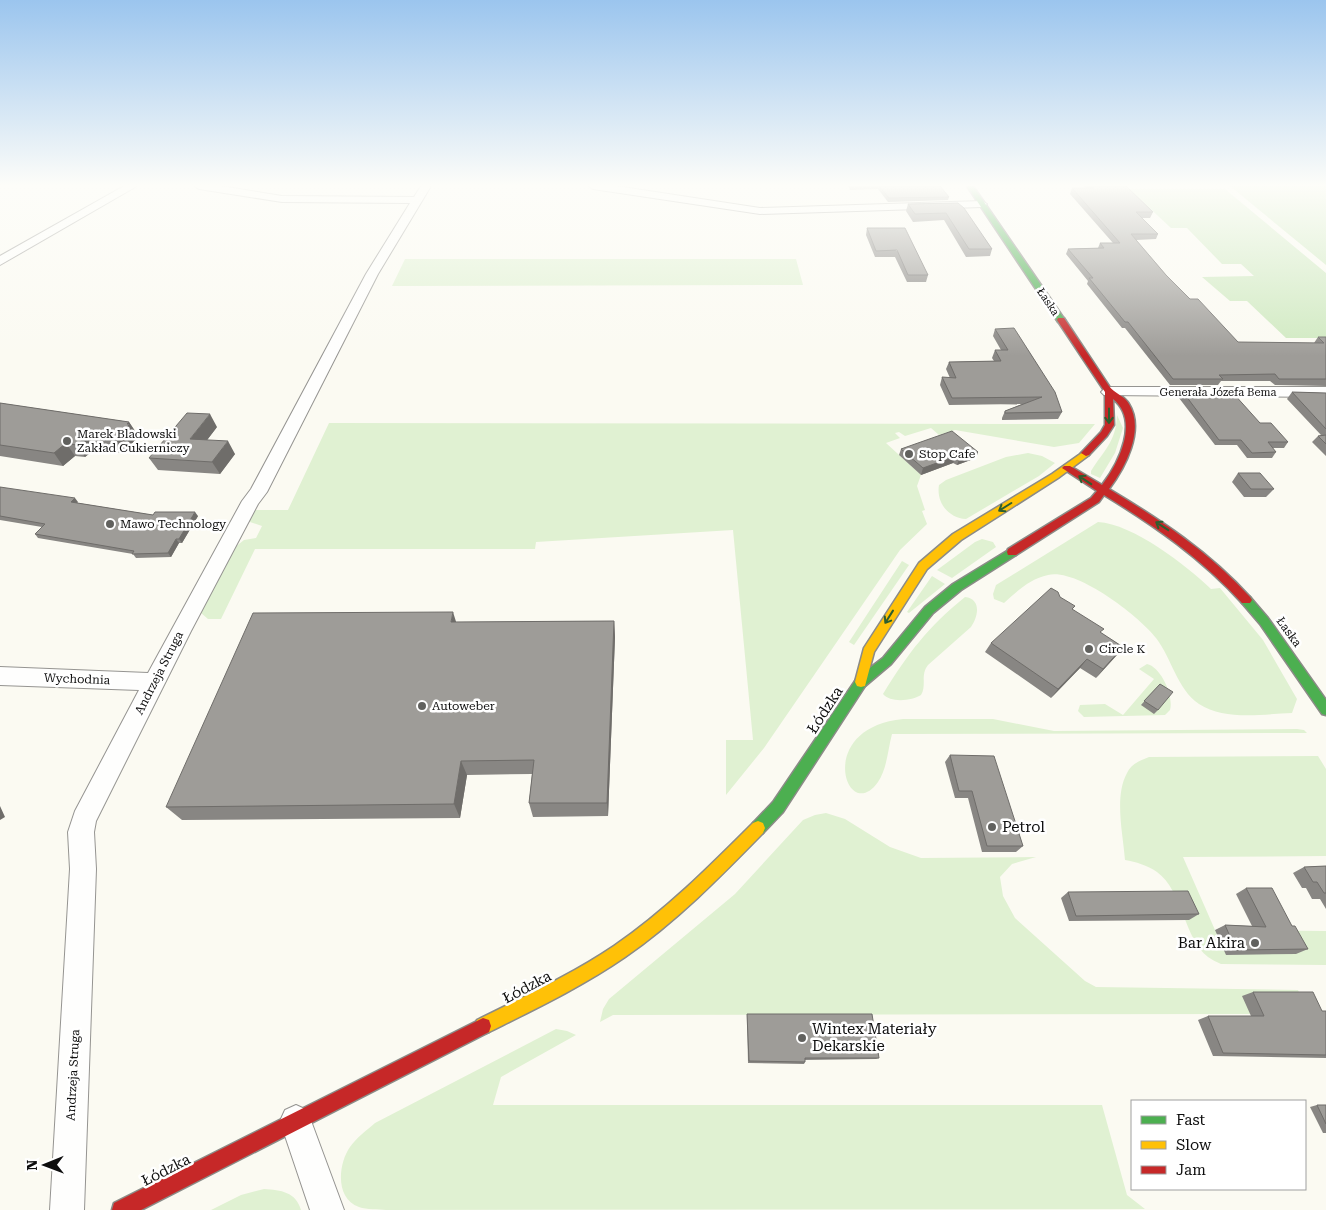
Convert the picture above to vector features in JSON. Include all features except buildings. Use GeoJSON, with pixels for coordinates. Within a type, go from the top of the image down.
{"type":"FeatureCollection","features":[{"type":"Feature","properties":{"kind":"main road","name":"Łaska"},"geometry":{"type":"LineString","coordinates":[[1008,242],[1109,392],[1125,404],[1131,427],[1124,457],[1103,491]]}},
{"type":"Feature","properties":{"kind":"main road"},"geometry":{"type":"LineString","coordinates":[[1067,468],[1084,455],[1106,431],[1110,422],[1107,404],[1109,392]]}},
{"type":"Feature","properties":{"kind":"main road","name":"Łaska"},"geometry":{"type":"LineString","coordinates":[[1067,468],[1169,530],[1231,582],[1247,599],[1282,645],[1326,710]]}},
{"type":"Feature","properties":{"kind":"main road","name":"Łódzka"},"geometry":{"type":"LineString","coordinates":[[861,682],[868,651],[923,566],[957,537],[1059,479],[1067,468]]}},
{"type":"Feature","properties":{"kind":"main road","name":"Łódzka"},"geometry":{"type":"LineString","coordinates":[[121,1210],[540,998],[598,965],[646,931],[698,889],[778,807],[861,682],[888,661],[914,626],[929,610],[957,587],[1095,500],[1103,491]]}},
{"type":"Feature","properties":{"kind":"main road","name":"Łaska"},"geometry":{"type":"LineString","coordinates":[[1140,526],[1200,557]]}},
{"type":"Feature","properties":{"kind":"street"},"geometry":{"type":"LineString","coordinates":[[0,262],[34,242]]}},
{"type":"Feature","properties":{"kind":"street","name":"Andrzeja Struga"},"geometry":{"type":"LineString","coordinates":[[67,1210],[84,819],[154,682],[248,506],[258,492],[372,274],[391,242]]}},
{"type":"Feature","properties":{"kind":"street","name":"Generała Józefa Bema"},"geometry":{"type":"LineString","coordinates":[[1109,392],[1326,392]]}},
{"type":"Feature","properties":{"kind":"street","name":"Wychodnia"},"geometry":{"type":"LineString","coordinates":[[0,676],[154,682]]}},
{"type":"Feature","properties":{"kind":"street"},"geometry":{"type":"LineString","coordinates":[[296,1121],[327,1210]]}},
{"type":"Feature","properties":{"kind":"green space"},"geometry":{"type":"Polygon","coordinates":[[[1201,242],[1289,242],[1326,273],[1326,338],[1286,338],[1247,301],[1230,301],[1202,277],[1254,276],[1241,264],[1222,264],[1201,242]]]}},
{"type":"Feature","properties":{"kind":"green space"},"geometry":{"type":"Polygon","coordinates":[[[1299,242],[1326,242],[1326,265],[1299,242]]]}},
{"type":"Feature","properties":{"kind":"green space"},"geometry":{"type":"Polygon","coordinates":[[[405,259],[796,259],[803,285],[392,286],[405,259]]]}},
{"type":"Feature","properties":{"kind":"green space"},"geometry":{"type":"Polygon","coordinates":[[[1117,415],[1123,428],[1115,453],[1100,478],[1091,474],[1091,471],[1112,439],[1117,415]]]}},
{"type":"Feature","properties":{"kind":"green space"},"geometry":{"type":"Polygon","coordinates":[[[329,423],[1095,424],[1079,443],[1054,447],[955,430],[939,435],[931,428],[905,436],[899,432],[895,433],[900,438],[886,443],[921,475],[917,486],[925,510],[922,511],[927,524],[900,550],[764,748],[726,795],[726,740],[753,740],[733,530],[536,542],[535,549],[255,549],[221,619],[208,619],[201,613],[234,548],[244,540],[256,538],[262,526],[250,522],[250,517],[254,510],[288,510],[329,423]]]}},
{"type":"Feature","properties":{"kind":"green space"},"geometry":{"type":"Polygon","coordinates":[[[1028,453],[1042,456],[1055,463],[1039,476],[966,519],[954,516],[941,503],[939,485],[946,480],[1006,457],[1028,453]]]}},
{"type":"Feature","properties":{"kind":"green space"},"geometry":{"type":"Polygon","coordinates":[[[1098,522],[1112,524],[1143,538],[1188,569],[1211,589],[1220,588],[1263,640],[1297,699],[1292,713],[1232,715],[1220,713],[1199,704],[1185,690],[1162,646],[1148,629],[1106,596],[1075,579],[1060,575],[1048,575],[1030,582],[1004,603],[994,599],[993,594],[996,585],[1098,522]]]}},
{"type":"Feature","properties":{"kind":"green space"},"geometry":{"type":"Polygon","coordinates":[[[982,539],[993,542],[996,547],[952,578],[937,570],[975,542],[982,539]]]}},
{"type":"Feature","properties":{"kind":"green space"},"geometry":{"type":"Polygon","coordinates":[[[902,561],[909,565],[854,645],[849,642],[902,561]]]}},
{"type":"Feature","properties":{"kind":"green space"},"geometry":{"type":"Polygon","coordinates":[[[932,576],[945,584],[909,613],[907,612],[932,576]]]}},
{"type":"Feature","properties":{"kind":"green space"},"geometry":{"type":"Polygon","coordinates":[[[965,597],[970,598],[976,605],[977,614],[973,623],[971,627],[928,665],[924,672],[924,688],[921,695],[912,699],[901,700],[886,697],[883,694],[901,665],[929,630],[965,597]]]}},
{"type":"Feature","properties":{"kind":"green space"},"geometry":{"type":"Polygon","coordinates":[[[1147,664],[1157,670],[1168,690],[1171,704],[1170,710],[1165,715],[1084,717],[1078,711],[1080,705],[1105,704],[1123,715],[1154,679],[1139,669],[1147,664]]]}},
{"type":"Feature","properties":{"kind":"green space"},"geometry":{"type":"Polygon","coordinates":[[[903,719],[993,719],[1054,731],[1297,729],[1304,730],[1307,733],[892,734],[885,765],[878,782],[866,792],[856,792],[849,784],[845,770],[847,754],[857,739],[875,726],[903,719]]]}},
{"type":"Feature","properties":{"kind":"green space"},"geometry":{"type":"Polygon","coordinates":[[[1318,756],[1326,769],[1326,856],[1183,857],[1215,930],[1326,931],[1326,965],[1221,964],[1214,961],[1200,949],[1194,939],[1173,891],[1166,880],[1149,867],[1125,860],[1120,804],[1123,783],[1127,773],[1134,765],[1149,757],[1318,756]]]}},
{"type":"Feature","properties":{"kind":"green space"},"geometry":{"type":"Polygon","coordinates":[[[826,813],[845,819],[890,847],[921,858],[1036,857],[1012,864],[1000,877],[1003,896],[1015,918],[1085,981],[1096,987],[1298,990],[1301,996],[1243,996],[1251,1014],[613,1015],[600,1022],[603,1009],[609,999],[735,894],[803,820],[826,813]]]}},
{"type":"Feature","properties":{"kind":"green space"},"geometry":{"type":"Polygon","coordinates":[[[556,1029],[576,1035],[501,1077],[493,1105],[1102,1105],[1127,1195],[1145,1209],[386,1210],[359,1207],[351,1203],[346,1197],[342,1189],[341,1171],[346,1154],[355,1140],[375,1123],[556,1029]]]}},
{"type":"Feature","properties":{"kind":"green space"},"geometry":{"type":"Polygon","coordinates":[[[264,1189],[287,1193],[296,1199],[301,1210],[211,1210],[241,1195],[264,1189]]]}},
{"type":"Feature","properties":{"kind":"traffic: fast"},"geometry":{"type":"LineString","coordinates":[[1008,242],[1061,320]]}},
{"type":"Feature","properties":{"kind":"traffic: fast"},"geometry":{"type":"LineString","coordinates":[[758,828],[778,807],[861,682],[887,661],[929,610],[957,587],[1012,552]]}},
{"type":"Feature","properties":{"kind":"traffic: fast"},"geometry":{"type":"LineString","coordinates":[[1246,600],[1264,621],[1326,710]]}},
{"type":"Feature","properties":{"kind":"traffic: slow"},"geometry":{"type":"LineString","coordinates":[[861,682],[868,651],[923,566],[957,537],[1055,476],[1086,453]]}},
{"type":"Feature","properties":{"kind":"traffic: slow"},"geometry":{"type":"LineString","coordinates":[[483,1026],[569,982],[597,966],[641,936],[682,902],[758,828]]}},
{"type":"Feature","properties":{"kind":"traffic: jam"},"geometry":{"type":"LineString","coordinates":[[1012,552],[1095,500],[1114,476],[1124,457],[1131,427],[1125,404],[1109,392],[1061,320]]}},
{"type":"Feature","properties":{"kind":"traffic: jam"},"geometry":{"type":"LineString","coordinates":[[1086,453],[1101,438],[1109,425],[1109,392]]}},
{"type":"Feature","properties":{"kind":"traffic: jam"},"geometry":{"type":"LineString","coordinates":[[1067,468],[1185,543],[1207,560],[1246,600]]}},
{"type":"Feature","properties":{"kind":"traffic: jam"},"geometry":{"type":"LineString","coordinates":[[121,1210],[483,1026]]}},
{"type":"Feature","properties":{"kind":"place","name":"Marek Bladowski Zakład Cukierniczy"},"geometry":{"type":"Point","coordinates":[67,441]}},
{"type":"Feature","properties":{"kind":"place","name":"Stop Cafe"},"geometry":{"type":"Point","coordinates":[909,454]}},
{"type":"Feature","properties":{"kind":"place","name":"Mawo Technology"},"geometry":{"type":"Point","coordinates":[110,524]}},
{"type":"Feature","properties":{"kind":"place","name":"Circle K"},"geometry":{"type":"Point","coordinates":[1089,649]}},
{"type":"Feature","properties":{"kind":"place","name":"Autoweber"},"geometry":{"type":"Point","coordinates":[422,706]}},
{"type":"Feature","properties":{"kind":"place","name":"Petrol"},"geometry":{"type":"Point","coordinates":[992,827]}},
{"type":"Feature","properties":{"kind":"place","name":"Bar Akira"},"geometry":{"type":"Point","coordinates":[1255,943]}},
{"type":"Feature","properties":{"kind":"place","name":"Wintex Materiały Dekarskie"},"geometry":{"type":"Point","coordinates":[802,1038]}}]}
